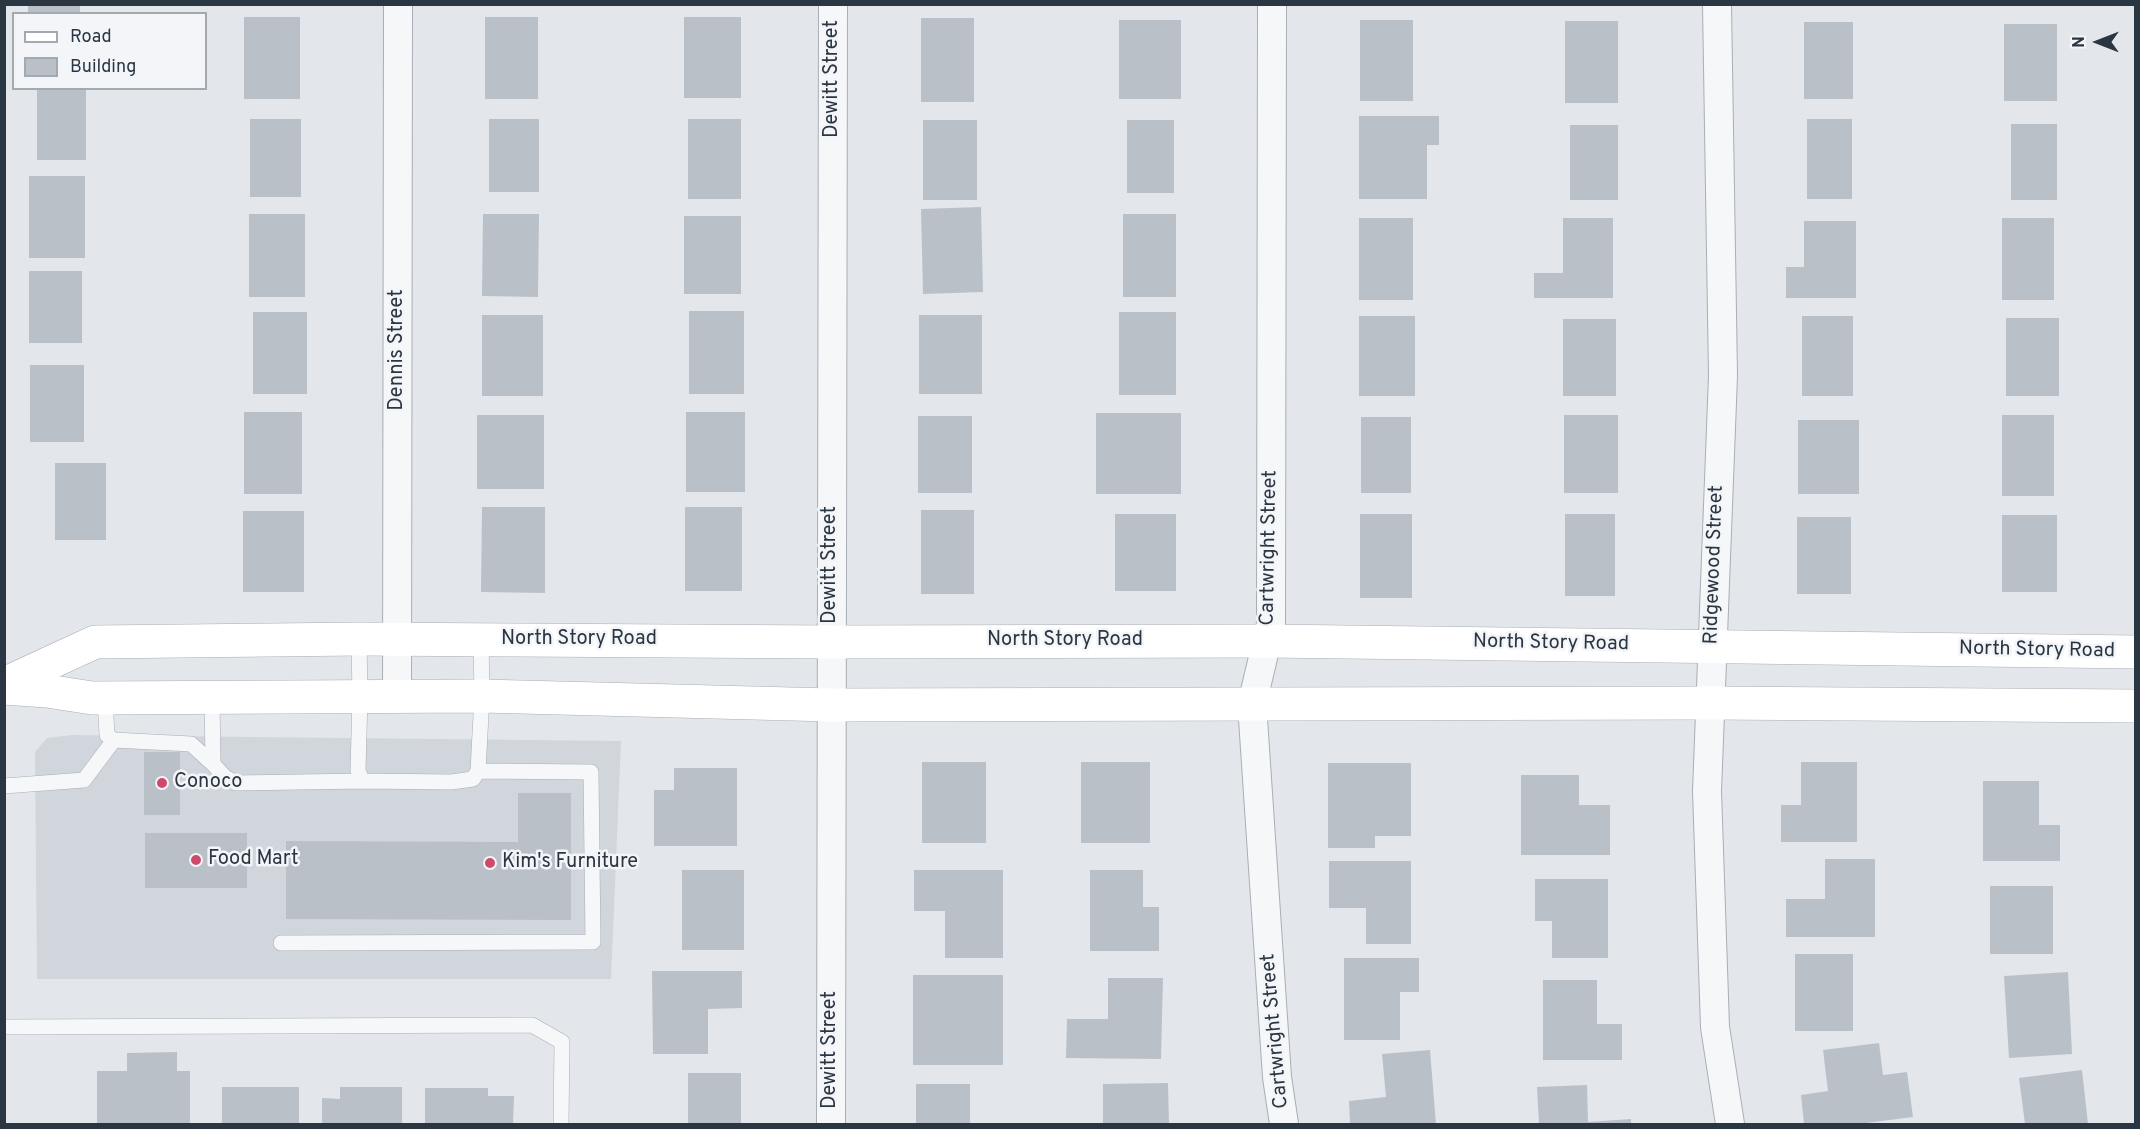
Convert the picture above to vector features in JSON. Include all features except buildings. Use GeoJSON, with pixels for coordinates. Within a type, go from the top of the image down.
{"type":"FeatureCollection","features":[{"type":"Feature","properties":{"kind":"main road","name":"North Story Road"},"geometry":{"type":"LineString","coordinates":[[4,686],[94,642],[359,639],[831,642],[1268,641],[2136,652]]}},
{"type":"Feature","properties":{"kind":"main road","name":"North Story Road"},"geometry":{"type":"LineString","coordinates":[[4,686],[105,698],[482,696],[831,705],[1711,703],[2136,706]]}},
{"type":"Feature","properties":{"kind":"street","name":"Dennis Street"},"geometry":{"type":"LineString","coordinates":[[397,696],[398,4]]}},
{"type":"Feature","properties":{"kind":"street","name":"Dewitt Street"},"geometry":{"type":"LineString","coordinates":[[831,1125],[833,4]]}},
{"type":"Feature","properties":{"kind":"street","name":"Cartwright Street"},"geometry":{"type":"LineString","coordinates":[[1272,4],[1271,624],[1252,704],[1277,1077],[1284,1125]]}},
{"type":"Feature","properties":{"kind":"street","name":"Ridgewood Street"},"geometry":{"type":"LineString","coordinates":[[1717,4],[1723,376],[1707,791],[1715,1027],[1730,1125]]}},
{"type":"Feature","properties":{"kind":"lane"},"geometry":{"type":"LineString","coordinates":[[359,639],[360,697],[357,770],[362,781]]}},
{"type":"Feature","properties":{"kind":"lane"},"geometry":{"type":"LineString","coordinates":[[105,698],[107,735],[114,740],[191,744],[225,777],[236,783],[451,782],[472,779],[478,771],[482,696],[481,640]]}},
{"type":"Feature","properties":{"kind":"lane"},"geometry":{"type":"LineString","coordinates":[[212,698],[213,764]]}},
{"type":"Feature","properties":{"kind":"lane"},"geometry":{"type":"LineString","coordinates":[[4,786],[84,780],[114,740]]}},
{"type":"Feature","properties":{"kind":"lane"},"geometry":{"type":"LineString","coordinates":[[281,943],[593,942],[591,772],[478,771]]}},
{"type":"Feature","properties":{"kind":"lane"},"geometry":{"type":"LineString","coordinates":[[4,1026],[532,1024],[562,1042],[561,1125]]}},
{"type":"Feature","properties":{"kind":"shaded area"},"geometry":{"type":"Polygon","coordinates":[[[72,735],[621,741],[611,979],[37,979],[35,752],[47,738],[72,735]]]}},
{"type":"Feature","properties":{"kind":"place","name":"Conoco"},"geometry":{"type":"Point","coordinates":[162,783]}},
{"type":"Feature","properties":{"kind":"place","name":"Food Mart"},"geometry":{"type":"Point","coordinates":[196,860]}},
{"type":"Feature","properties":{"kind":"place","name":"Kim's Furniture"},"geometry":{"type":"Point","coordinates":[490,863]}}]}
